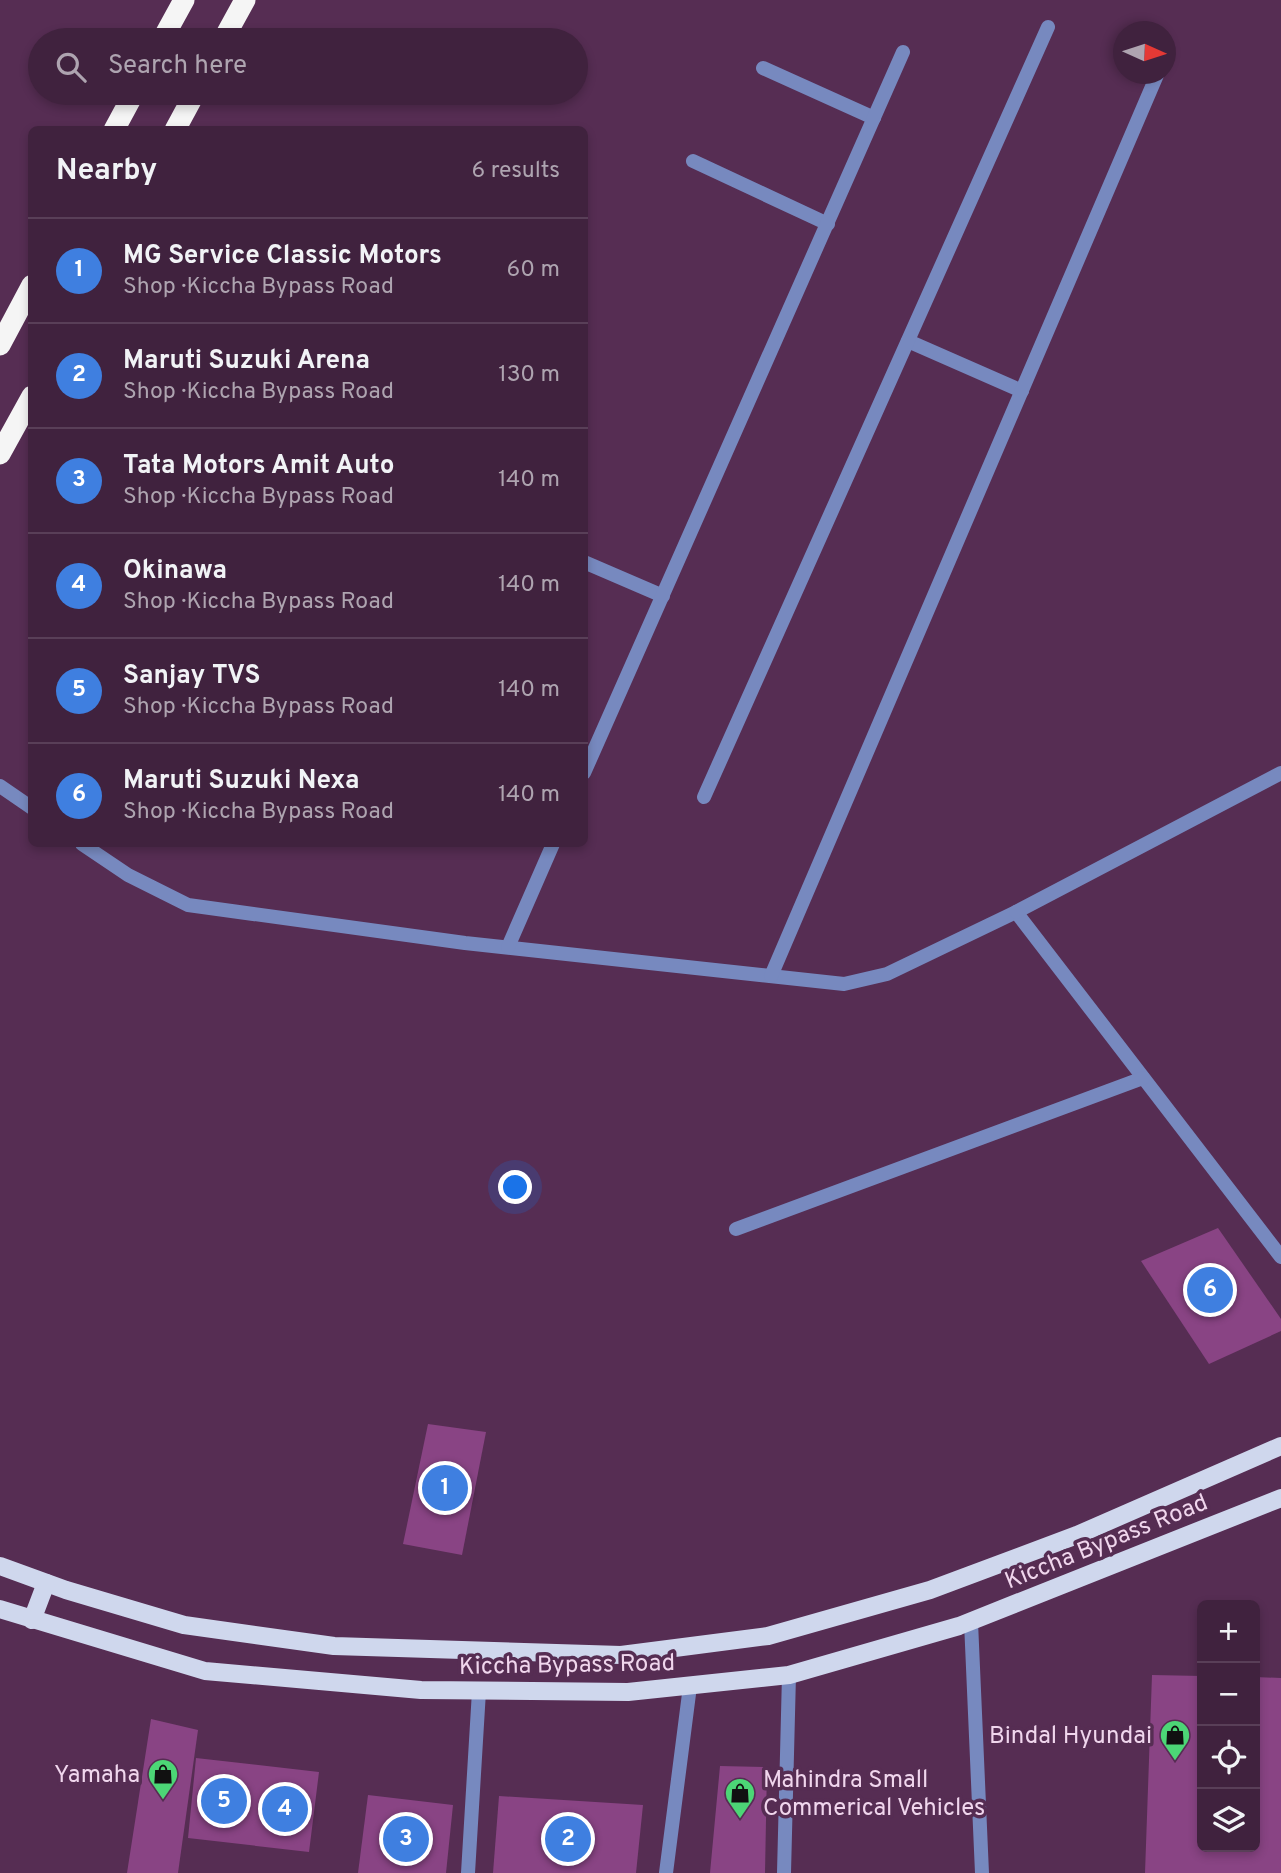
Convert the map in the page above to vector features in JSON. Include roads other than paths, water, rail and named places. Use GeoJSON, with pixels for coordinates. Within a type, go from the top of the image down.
{"type":"FeatureCollection","features":[{"type":"Feature","properties":{"kind":"highway"},"geometry":{"type":"LineString","coordinates":[[169,28],[184,0]]}},
{"type":"Feature","properties":{"kind":"highway"},"geometry":{"type":"LineString","coordinates":[[230,28],[245,0]]}},
{"type":"Feature","properties":{"kind":"highway"},"geometry":{"type":"LineString","coordinates":[[116,126],[128,105]]}},
{"type":"Feature","properties":{"kind":"highway"},"geometry":{"type":"LineString","coordinates":[[177,126],[189,105]]}},
{"type":"Feature","properties":{"kind":"highway"},"geometry":{"type":"LineString","coordinates":[[0,345],[28,292]]}},
{"type":"Feature","properties":{"kind":"highway"},"geometry":{"type":"LineString","coordinates":[[0,454],[28,403]]}},
{"type":"Feature","properties":{"kind":"main road"},"geometry":{"type":"LineString","coordinates":[[0,1566],[46,1583],[184,1625],[334,1646],[621,1655],[768,1636],[930,1590],[1077,1535],[1281,1446]]}},
{"type":"Feature","properties":{"kind":"main road","name":"Kiccha Bypass Road"},"geometry":{"type":"LineString","coordinates":[[0,1609],[205,1671],[421,1690],[628,1692],[789,1675],[971,1622],[1281,1498]]}},
{"type":"Feature","properties":{"kind":"main road"},"geometry":{"type":"LineString","coordinates":[[32,1620],[46,1583]]}},
{"type":"Feature","properties":{"kind":"street"},"geometry":{"type":"LineString","coordinates":[[704,797],[1048,27]]}},
{"type":"Feature","properties":{"kind":"street"},"geometry":{"type":"LineString","coordinates":[[588,764],[904,52]]}},
{"type":"Feature","properties":{"kind":"street"},"geometry":{"type":"LineString","coordinates":[[763,68],[874,118]]}},
{"type":"Feature","properties":{"kind":"street"},"geometry":{"type":"LineString","coordinates":[[771,976],[1153,84]]}},
{"type":"Feature","properties":{"kind":"street"},"geometry":{"type":"LineString","coordinates":[[692,161],[828,223]]}},
{"type":"Feature","properties":{"kind":"street"},"geometry":{"type":"LineString","coordinates":[[908,341],[1022,391]]}},
{"type":"Feature","properties":{"kind":"street"},"geometry":{"type":"LineString","coordinates":[[588,564],[663,596]]}},
{"type":"Feature","properties":{"kind":"street"},"geometry":{"type":"LineString","coordinates":[[86,847],[128,876],[188,905],[465,943],[844,984],[887,974],[1016,912],[1281,774]]}},
{"type":"Feature","properties":{"kind":"street"},"geometry":{"type":"LineString","coordinates":[[0,786],[28,805]]}},
{"type":"Feature","properties":{"kind":"street"},"geometry":{"type":"LineString","coordinates":[[508,947],[552,847]]}},
{"type":"Feature","properties":{"kind":"street"},"geometry":{"type":"LineString","coordinates":[[1016,912],[1281,1257]]}},
{"type":"Feature","properties":{"kind":"street"},"geometry":{"type":"LineString","coordinates":[[737,1229],[1143,1078]]}},
{"type":"Feature","properties":{"kind":"street"},"geometry":{"type":"LineString","coordinates":[[971,1622],[982,1873]]}},
{"type":"Feature","properties":{"kind":"street"},"geometry":{"type":"LineString","coordinates":[[784,1873],[789,1675]]}},
{"type":"Feature","properties":{"kind":"street"},"geometry":{"type":"LineString","coordinates":[[666,1873],[690,1686]]}},
{"type":"Feature","properties":{"kind":"street"},"geometry":{"type":"LineString","coordinates":[[468,1873],[479,1691]]}},
{"type":"Feature","properties":{"kind":"place","name":"Maruti Suzuki Nexa"},"geometry":{"type":"Point","coordinates":[1210,1290]}},
{"type":"Feature","properties":{"kind":"place","name":"MG Service Classic Motors"},"geometry":{"type":"Point","coordinates":[445,1488]}},
{"type":"Feature","properties":{"kind":"place","name":"Bindal Hyundai"},"geometry":{"type":"Point","coordinates":[1175,1762]}},
{"type":"Feature","properties":{"kind":"place","name":"Yamaha"},"geometry":{"type":"Point","coordinates":[163,1801]}},
{"type":"Feature","properties":{"kind":"place","name":"Sanjay TVS"},"geometry":{"type":"Point","coordinates":[224,1801]}},
{"type":"Feature","properties":{"kind":"place","name":"Okinawa"},"geometry":{"type":"Point","coordinates":[285,1809]}},
{"type":"Feature","properties":{"kind":"place","name":"Mahindra Small Commerical Vehicles"},"geometry":{"type":"Point","coordinates":[740,1820]}},
{"type":"Feature","properties":{"kind":"place","name":"Tata Motors Amit Auto"},"geometry":{"type":"Point","coordinates":[406,1839]}},
{"type":"Feature","properties":{"kind":"place","name":"Maruti Suzuki Arena"},"geometry":{"type":"Point","coordinates":[568,1839]}}]}
